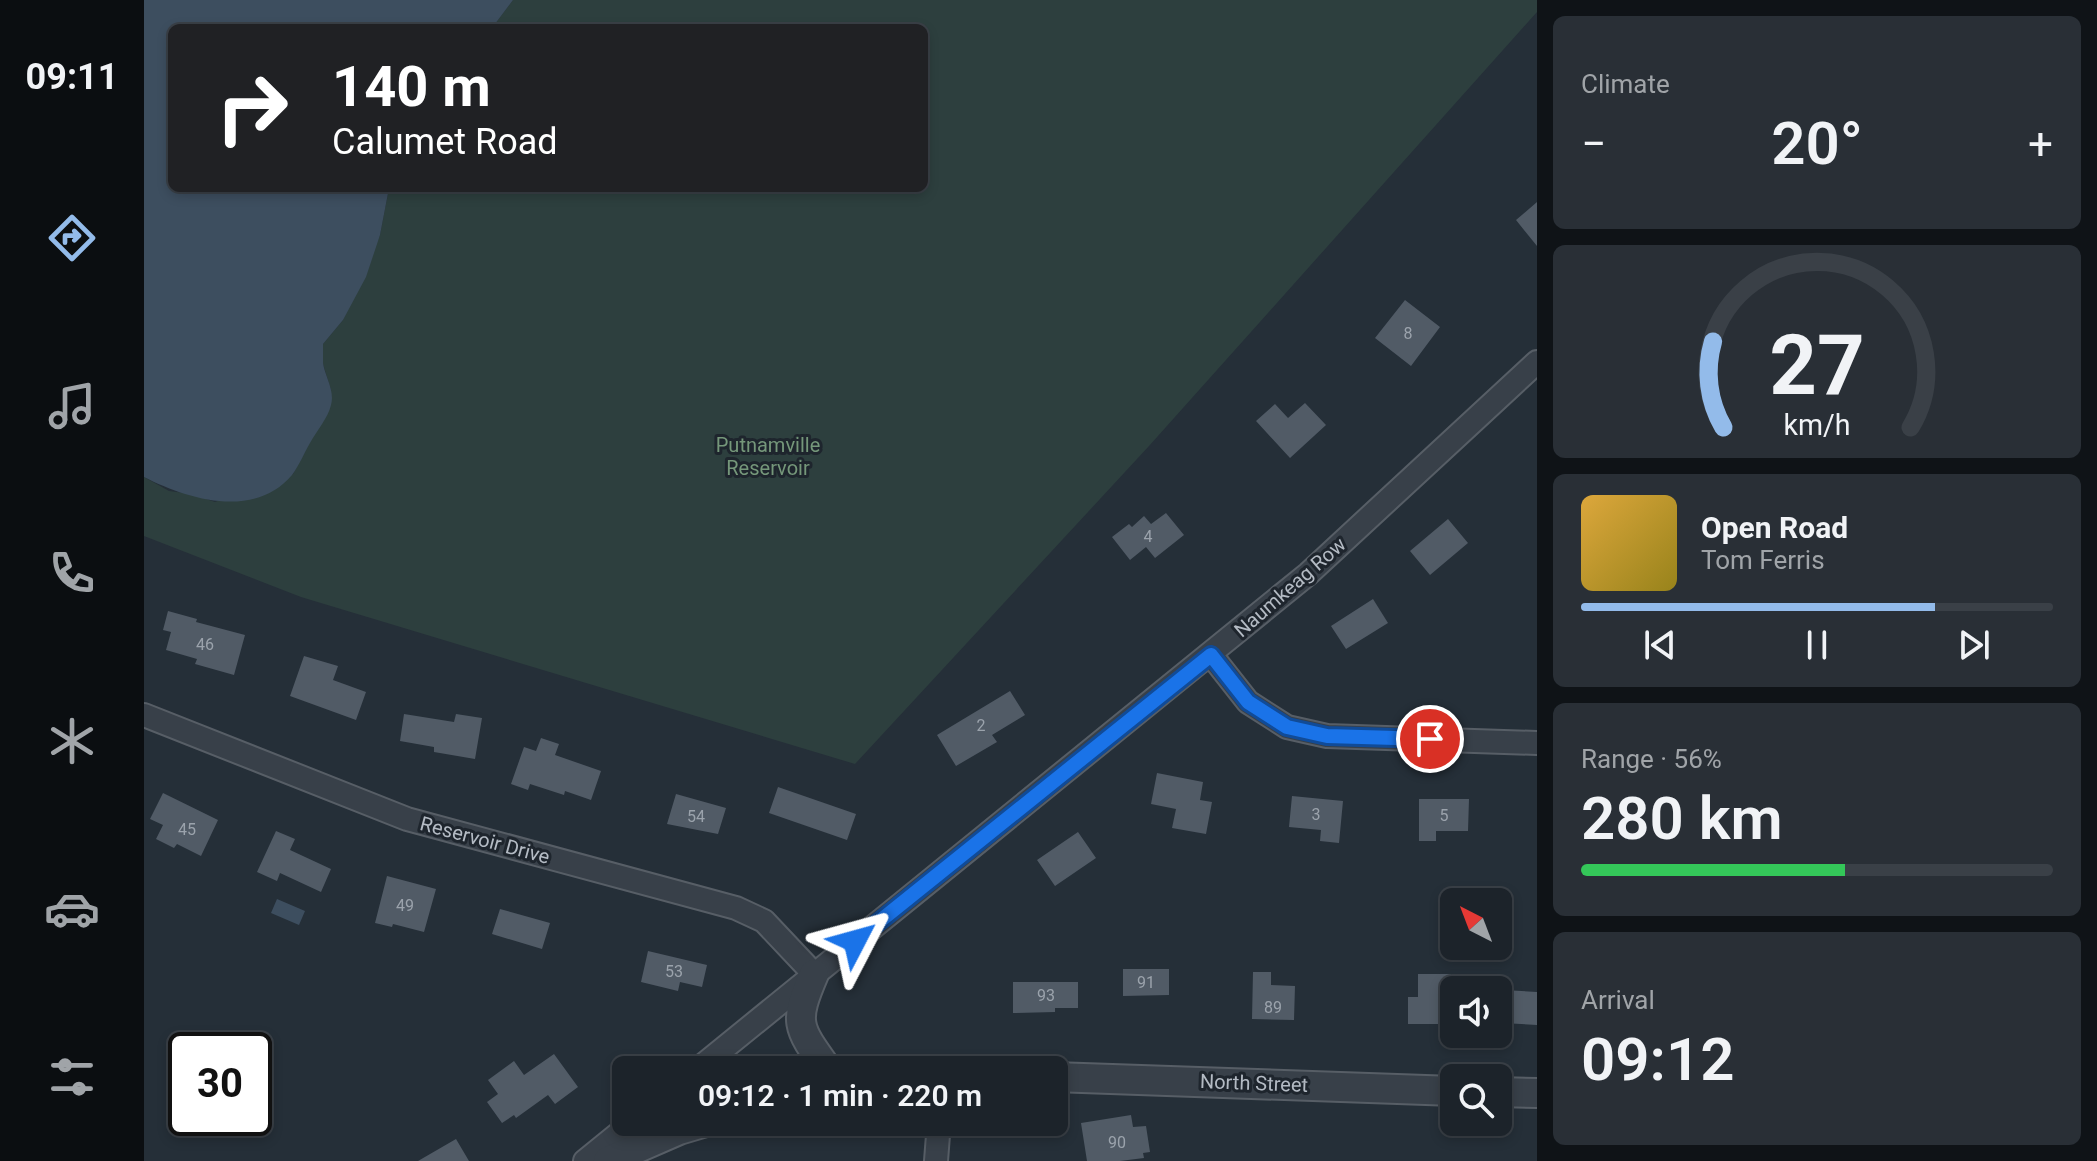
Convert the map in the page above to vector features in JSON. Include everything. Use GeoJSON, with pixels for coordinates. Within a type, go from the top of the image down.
{"type":"FeatureCollection","features":[{"type":"Feature","properties":{"kind":"street","name":"Naumkeag Row"},"geometry":{"type":"LineString","coordinates":[[714,1056],[1308,574],[1537,362]]}},
{"type":"Feature","properties":{"kind":"street"},"geometry":{"type":"LineString","coordinates":[[1211,655],[1248,702],[1287,727],[1327,736],[1537,743]]}},
{"type":"Feature","properties":{"kind":"street","name":"Reservoir Drive"},"geometry":{"type":"LineString","coordinates":[[144,715],[407,819],[736,908],[764,921],[814,974]]}},
{"type":"Feature","properties":{"kind":"street"},"geometry":{"type":"LineString","coordinates":[[814,974],[799,1008],[800,1024],[818,1056]]}},
{"type":"Feature","properties":{"kind":"street","name":"North Street"},"geometry":{"type":"LineString","coordinates":[[1068,1077],[1440,1091]]}},
{"type":"Feature","properties":{"kind":"street"},"geometry":{"type":"LineString","coordinates":[[1512,1092],[1537,1093]]}},
{"type":"Feature","properties":{"kind":"street"},"geometry":{"type":"LineString","coordinates":[[936,1161],[938,1136]]}},
{"type":"Feature","properties":{"kind":"street"},"geometry":{"type":"LineString","coordinates":[[585,1161],[643,1142]]}},
{"type":"Feature","properties":{"kind":"street"},"geometry":{"type":"LineString","coordinates":[[608,1161],[643,1142]]}},
{"type":"Feature","properties":{"kind":"green space","name":"Putnamville Reservoir"},"geometry":{"type":"Polygon","coordinates":[[[513,0],[1537,0],[1537,12],[1149,446],[855,764],[301,597],[144,536],[144,477],[169,491],[192,494],[215,502],[293,474],[331,390],[323,364],[323,344],[343,320],[380,235],[388,192],[928,192],[928,24],[495,24],[513,0]]]}},
{"type":"Feature","properties":{"kind":"water"},"geometry":{"type":"Polygon","coordinates":[[[144,0],[513,0],[495,24],[168,24],[168,192],[388,192],[380,235],[366,277],[343,320],[323,344],[323,363],[332,394],[329,410],[292,475],[276,489],[240,501],[200,498],[144,477],[144,0]]]}},
{"type":"Feature","properties":{"kind":"water"},"geometry":{"type":"Polygon","coordinates":[[[277,899],[305,911],[299,925],[271,913],[277,899]]]}},
{"type":"Feature","properties":{"kind":"building"},"geometry":{"type":"Polygon","coordinates":[[[1537,202],[1537,246],[1516,220],[1537,202]]]}},
{"type":"Feature","properties":{"kind":"building"},"geometry":{"type":"Polygon","coordinates":[[[1405,300],[1440,327],[1411,366],[1375,338],[1405,300]]]}},
{"type":"Feature","properties":{"kind":"building"},"geometry":{"type":"Polygon","coordinates":[[[1305,403],[1326,425],[1290,458],[1256,421],[1275,404],[1288,418],[1305,403]]]}},
{"type":"Feature","properties":{"kind":"building"},"geometry":{"type":"Polygon","coordinates":[[[1166,513],[1184,535],[1155,558],[1146,547],[1130,560],[1112,537],[1129,524],[1132,527],[1144,516],[1151,524],[1166,513]]]}},
{"type":"Feature","properties":{"kind":"building"},"geometry":{"type":"Polygon","coordinates":[[[1448,519],[1468,543],[1430,575],[1410,551],[1448,519]]]}},
{"type":"Feature","properties":{"kind":"building"},"geometry":{"type":"Polygon","coordinates":[[[1373,599],[1388,623],[1346,649],[1331,626],[1373,599]]]}},
{"type":"Feature","properties":{"kind":"building"},"geometry":{"type":"Polygon","coordinates":[[[168,611],[245,635],[234,675],[195,664],[197,659],[166,650],[171,632],[163,630],[168,611]]]}},
{"type":"Feature","properties":{"kind":"building"},"geometry":{"type":"Polygon","coordinates":[[[304,656],[338,666],[333,680],[366,692],[356,720],[290,696],[304,656]]]}},
{"type":"Feature","properties":{"kind":"building"},"geometry":{"type":"Polygon","coordinates":[[[1010,691],[1025,715],[992,735],[997,742],[956,766],[937,735],[1010,691]]]}},
{"type":"Feature","properties":{"kind":"building"},"geometry":{"type":"Polygon","coordinates":[[[404,714],[454,722],[456,714],[482,718],[475,759],[434,752],[434,747],[400,741],[404,714]]]}},
{"type":"Feature","properties":{"kind":"building"},"geometry":{"type":"Polygon","coordinates":[[[541,738],[559,744],[555,755],[601,771],[591,800],[530,784],[528,790],[511,784],[524,747],[536,751],[541,738]]]}},
{"type":"Feature","properties":{"kind":"building"},"geometry":{"type":"Polygon","coordinates":[[[1157,773],[1203,782],[1200,800],[1212,802],[1206,834],[1172,828],[1176,809],[1151,804],[1157,773]]]}},
{"type":"Feature","properties":{"kind":"building"},"geometry":{"type":"Polygon","coordinates":[[[778,787],[856,814],[847,840],[769,813],[778,787]]]}},
{"type":"Feature","properties":{"kind":"building"},"geometry":{"type":"Polygon","coordinates":[[[163,793],[218,820],[201,856],[177,844],[174,848],[156,839],[163,825],[150,819],[163,793]]]}},
{"type":"Feature","properties":{"kind":"building"},"geometry":{"type":"Polygon","coordinates":[[[676,794],[726,808],[718,834],[667,824],[676,794]]]}},
{"type":"Feature","properties":{"kind":"building"},"geometry":{"type":"Polygon","coordinates":[[[1292,796],[1343,801],[1339,843],[1320,841],[1321,830],[1289,827],[1292,796]]]}},
{"type":"Feature","properties":{"kind":"building"},"geometry":{"type":"Polygon","coordinates":[[[1419,799],[1469,799],[1468,831],[1436,831],[1436,841],[1419,841],[1419,799]]]}},
{"type":"Feature","properties":{"kind":"building"},"geometry":{"type":"Polygon","coordinates":[[[276,831],[295,839],[290,850],[331,869],[321,892],[280,873],[277,881],[257,872],[276,831]]]}},
{"type":"Feature","properties":{"kind":"building"},"geometry":{"type":"Polygon","coordinates":[[[1078,832],[1096,858],[1055,886],[1037,860],[1078,832]]]}},
{"type":"Feature","properties":{"kind":"building"},"geometry":{"type":"Polygon","coordinates":[[[387,876],[436,889],[424,932],[375,923],[387,876]]]}},
{"type":"Feature","properties":{"kind":"building"},"geometry":{"type":"Polygon","coordinates":[[[500,909],[550,923],[542,949],[492,934],[500,909]]]}},
{"type":"Feature","properties":{"kind":"building"},"geometry":{"type":"Polygon","coordinates":[[[648,951],[707,965],[702,987],[680,982],[678,991],[641,982],[648,951]]]}},
{"type":"Feature","properties":{"kind":"building"},"geometry":{"type":"Polygon","coordinates":[[[1123,969],[1169,969],[1169,995],[1123,996],[1123,969]]]}},
{"type":"Feature","properties":{"kind":"building"},"geometry":{"type":"Polygon","coordinates":[[[1253,972],[1271,972],[1271,985],[1295,986],[1294,1020],[1252,1019],[1253,972]]]}},
{"type":"Feature","properties":{"kind":"building"},"geometry":{"type":"Polygon","coordinates":[[[1418,974],[1451,974],[1440,976],[1440,1024],[1408,1024],[1408,997],[1418,997],[1418,974]]]}},
{"type":"Feature","properties":{"kind":"building"},"geometry":{"type":"Polygon","coordinates":[[[1013,982],[1078,982],[1078,1008],[1013,1013],[1013,982]]]}},
{"type":"Feature","properties":{"kind":"building"},"geometry":{"type":"Polygon","coordinates":[[[1512,990],[1537,992],[1537,1025],[1512,1024],[1512,990]]]}},
{"type":"Feature","properties":{"kind":"building"},"geometry":{"type":"Polygon","coordinates":[[[554,1054],[578,1087],[555,1104],[548,1095],[516,1118],[514,1115],[502,1123],[487,1102],[498,1094],[488,1080],[514,1061],[524,1075],[554,1054]]]}},
{"type":"Feature","properties":{"kind":"building"},"geometry":{"type":"Polygon","coordinates":[[[1131,1115],[1133,1127],[1146,1126],[1150,1152],[1143,1153],[1144,1158],[1087,1161],[1081,1123],[1131,1115]]]}},
{"type":"Feature","properties":{"kind":"building"},"geometry":{"type":"Polygon","coordinates":[[[456,1139],[469,1161],[418,1161],[456,1139]]]}},
{"type":"Feature","properties":{"kind":"route"},"geometry":{"type":"LineString","coordinates":[[855,941],[1211,655],[1248,702],[1287,727],[1327,736],[1430,739]]}}]}
